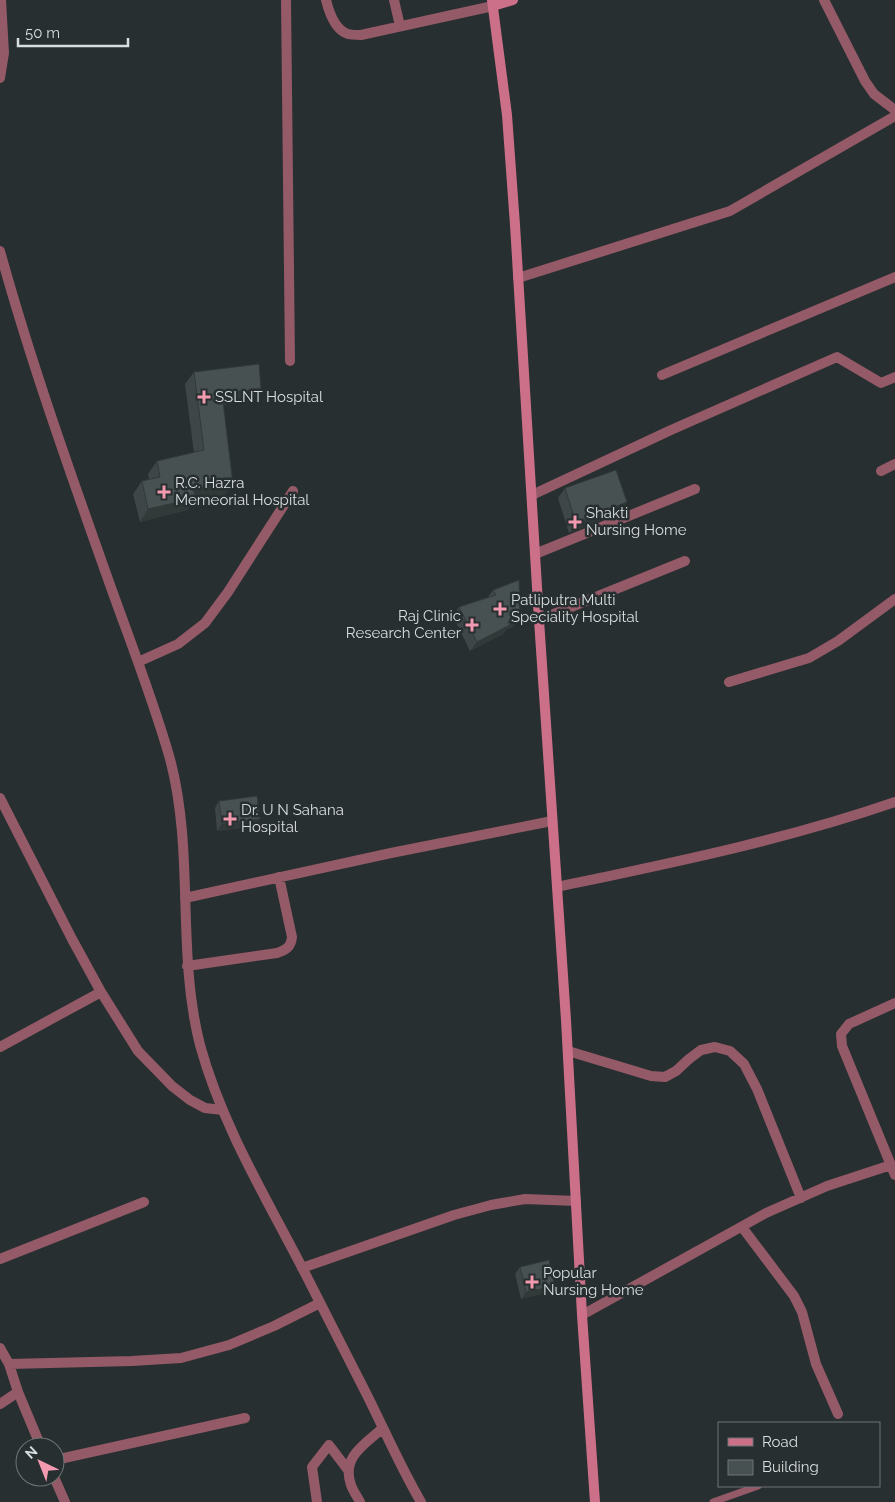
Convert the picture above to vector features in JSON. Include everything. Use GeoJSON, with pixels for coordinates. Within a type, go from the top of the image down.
{"type":"FeatureCollection","features":[{"type":"Feature","properties":{"kind":"main road"},"geometry":{"type":"LineString","coordinates":[[513,0],[492,3],[507,115],[568,1051],[582,1314],[595,1502]]}},
{"type":"Feature","properties":{"kind":"street"},"geometry":{"type":"LineString","coordinates":[[0,78],[4,53],[1,0]]}},
{"type":"Feature","properties":{"kind":"street"},"geometry":{"type":"LineString","coordinates":[[286,0],[290,361]]}},
{"type":"Feature","properties":{"kind":"street"},"geometry":{"type":"LineString","coordinates":[[326,0],[329,12],[339,28],[348,34],[361,35],[492,3]]}},
{"type":"Feature","properties":{"kind":"street"},"geometry":{"type":"LineString","coordinates":[[394,0],[400,26]]}},
{"type":"Feature","properties":{"kind":"street"},"geometry":{"type":"LineString","coordinates":[[824,0],[865,81],[874,94],[895,110]]}},
{"type":"Feature","properties":{"kind":"street"},"geometry":{"type":"LineString","coordinates":[[518,278],[730,211],[895,116]]}},
{"type":"Feature","properties":{"kind":"street"},"geometry":{"type":"LineString","coordinates":[[0,252],[46,403],[154,706],[170,762],[180,818],[187,966],[191,1000],[201,1046],[223,1110],[243,1156],[320,1303],[408,1481],[421,1502]]}},
{"type":"Feature","properties":{"kind":"street"},"geometry":{"type":"LineString","coordinates":[[662,374],[895,277]]}},
{"type":"Feature","properties":{"kind":"street"},"geometry":{"type":"LineString","coordinates":[[532,495],[671,430],[837,357],[881,383],[895,377]]}},
{"type":"Feature","properties":{"kind":"street"},"geometry":{"type":"LineString","coordinates":[[881,471],[895,464]]}},
{"type":"Feature","properties":{"kind":"street"},"geometry":{"type":"LineString","coordinates":[[535,554],[696,489]]}},
{"type":"Feature","properties":{"kind":"street"},"geometry":{"type":"LineString","coordinates":[[138,662],[178,644],[205,623],[228,592],[293,491]]}},
{"type":"Feature","properties":{"kind":"street"},"geometry":{"type":"LineString","coordinates":[[539,620],[685,561]]}},
{"type":"Feature","properties":{"kind":"street"},"geometry":{"type":"LineString","coordinates":[[729,682],[809,658],[838,641],[895,599]]}},
{"type":"Feature","properties":{"kind":"street"},"geometry":{"type":"LineString","coordinates":[[0,798],[72,940],[101,992],[138,1051],[172,1086],[190,1100],[205,1108],[223,1110]]}},
{"type":"Feature","properties":{"kind":"street"},"geometry":{"type":"LineString","coordinates":[[557,887],[707,856],[815,828],[895,804]]}},
{"type":"Feature","properties":{"kind":"street"},"geometry":{"type":"LineString","coordinates":[[185,898],[391,853],[552,822]]}},
{"type":"Feature","properties":{"kind":"street"},"geometry":{"type":"LineString","coordinates":[[187,966],[277,953],[286,950],[291,944],[292,937],[279,878]]}},
{"type":"Feature","properties":{"kind":"street"},"geometry":{"type":"LineString","coordinates":[[0,1047],[101,992]]}},
{"type":"Feature","properties":{"kind":"street"},"geometry":{"type":"LineString","coordinates":[[582,1314],[766,1213],[827,1186],[893,1170],[842,1046],[841,1034],[849,1024],[895,1003]]}},
{"type":"Feature","properties":{"kind":"street"},"geometry":{"type":"LineString","coordinates":[[568,1051],[651,1076],[665,1076],[676,1071],[701,1050],[715,1047],[730,1051],[744,1064],[757,1089],[801,1198]]}},
{"type":"Feature","properties":{"kind":"street"},"geometry":{"type":"LineString","coordinates":[[302,1268],[491,1204],[526,1200],[576,1201]]}},
{"type":"Feature","properties":{"kind":"street"},"geometry":{"type":"LineString","coordinates":[[0,1259],[144,1202]]}},
{"type":"Feature","properties":{"kind":"street"},"geometry":{"type":"LineString","coordinates":[[742,1227],[794,1296],[802,1312],[816,1364],[838,1414]]}},
{"type":"Feature","properties":{"kind":"street"},"geometry":{"type":"LineString","coordinates":[[9,1364],[132,1362],[181,1358],[229,1345],[274,1326],[320,1303]]}},
{"type":"Feature","properties":{"kind":"street"},"geometry":{"type":"LineString","coordinates":[[0,1348],[9,1364],[18,1392],[38,1437]]}},
{"type":"Feature","properties":{"kind":"street"},"geometry":{"type":"LineString","coordinates":[[0,1404],[18,1392]]}},
{"type":"Feature","properties":{"kind":"street"},"geometry":{"type":"LineString","coordinates":[[65,1458],[245,1418]]}},
{"type":"Feature","properties":{"kind":"street"},"geometry":{"type":"LineString","coordinates":[[348,1470],[354,1453],[383,1428]]}},
{"type":"Feature","properties":{"kind":"street"},"geometry":{"type":"LineString","coordinates":[[317,1502],[312,1467],[329,1445],[348,1470],[351,1484],[360,1502]]}},
{"type":"Feature","properties":{"kind":"street"},"geometry":{"type":"LineString","coordinates":[[58,1487],[65,1502]]}},
{"type":"Feature","properties":{"kind":"lane"},"geometry":{"type":"LineString","coordinates":[[713,1502],[755,1487]]}},
{"type":"Feature","properties":{"kind":"building"},"geometry":{"type":"Polygon","coordinates":[[[259,364],[261,389],[222,393],[233,484],[193,489],[196,498],[148,509],[142,481],[160,477],[157,461],[204,450],[194,372],[259,364]]]}},
{"type":"Feature","properties":{"kind":"building"},"geometry":{"type":"Polygon","coordinates":[[[616,470],[627,502],[576,523],[565,488],[616,470]]]}},
{"type":"Feature","properties":{"kind":"building"},"geometry":{"type":"Polygon","coordinates":[[[519,580],[520,618],[508,622],[510,625],[477,642],[459,607],[496,595],[493,590],[519,580]]]}},
{"type":"Feature","properties":{"kind":"building"},"geometry":{"type":"Polygon","coordinates":[[[257,796],[260,819],[222,824],[219,801],[257,796]]]}},
{"type":"Feature","properties":{"kind":"building"},"geometry":{"type":"Polygon","coordinates":[[[549,1260],[555,1286],[526,1292],[520,1267],[549,1260]]]}},
{"type":"Feature","properties":{"kind":"place","name":"SSLNT Hospital"},"geometry":{"type":"Point","coordinates":[204,397]}},
{"type":"Feature","properties":{"kind":"place","name":"R.C. Hazra Memeorial Hospital"},"geometry":{"type":"Point","coordinates":[164,492]}},
{"type":"Feature","properties":{"kind":"place","name":"Shakti Nursing Home"},"geometry":{"type":"Point","coordinates":[575,522]}},
{"type":"Feature","properties":{"kind":"place","name":"Patliputra Multi Speciality Hospital"},"geometry":{"type":"Point","coordinates":[500,609]}},
{"type":"Feature","properties":{"kind":"place","name":"Raj Clinic Research Center"},"geometry":{"type":"Point","coordinates":[472,625]}},
{"type":"Feature","properties":{"kind":"place","name":"Dr. U N Sahana Hospital"},"geometry":{"type":"Point","coordinates":[230,819]}},
{"type":"Feature","properties":{"kind":"place","name":"Popular Nursing Home"},"geometry":{"type":"Point","coordinates":[532,1282]}}]}
